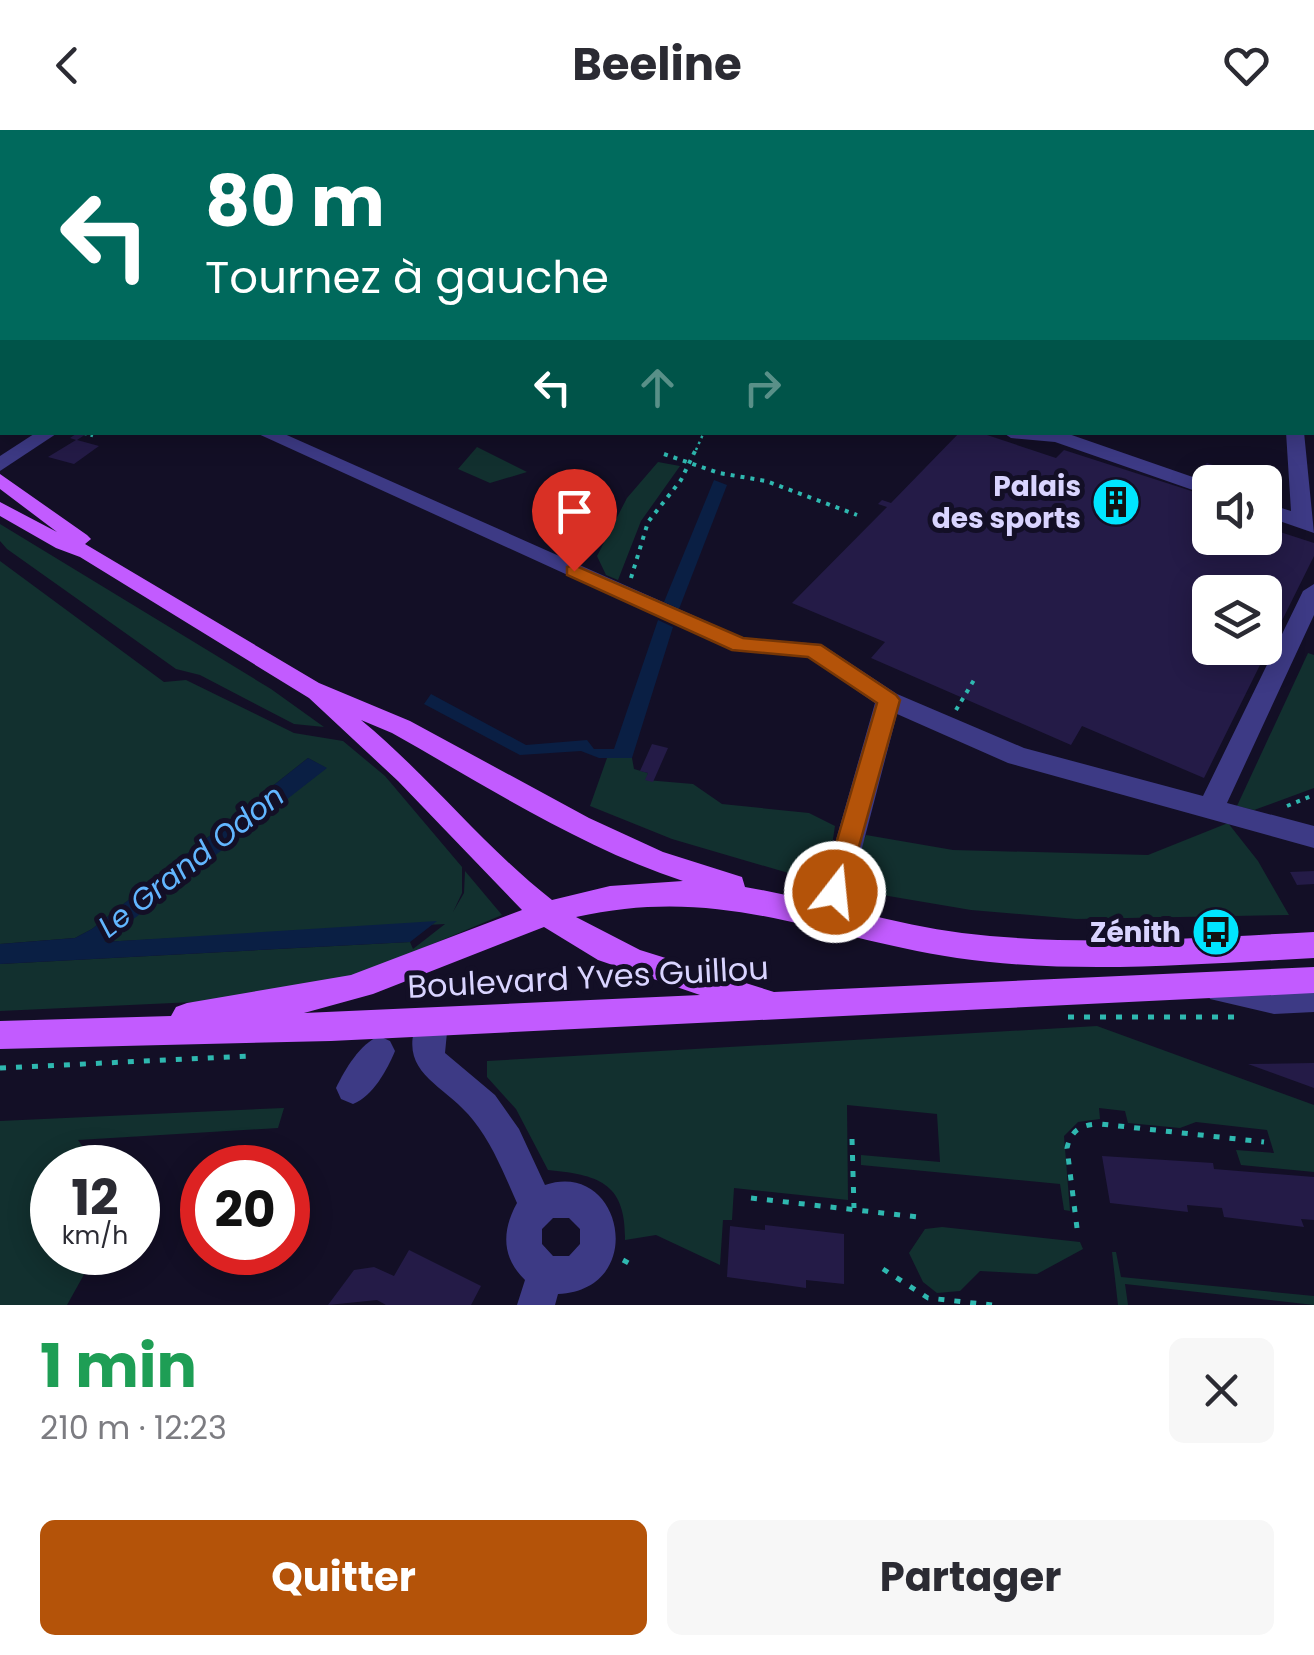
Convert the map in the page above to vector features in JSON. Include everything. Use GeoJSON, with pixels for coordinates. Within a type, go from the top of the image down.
{"type":"FeatureCollection","features":[{"type":"Feature","properties":{"kind":"main road"},"geometry":{"type":"LineString","coordinates":[[0,480],[78,536],[88,552]]}},
{"type":"Feature","properties":{"kind":"main road"},"geometry":{"type":"LineString","coordinates":[[0,508],[63,544],[88,552],[310,689],[401,728],[578,825],[654,860],[825,916]]}},
{"type":"Feature","properties":{"kind":"main road"},"geometry":{"type":"LineString","coordinates":[[310,689],[418,784],[490,866],[546,912],[590,941],[631,958],[786,1005]]}},
{"type":"Feature","properties":{"kind":"main road","name":"Boulevard Yves Guillou"},"geometry":{"type":"LineString","coordinates":[[93,1031],[334,993],[546,912],[611,897],[677,892],[745,898],[953,944],[1065,955],[1314,946]]}},
{"type":"Feature","properties":{"kind":"main road","name":"Boulevard Yves Guillou"},"geometry":{"type":"LineString","coordinates":[[0,1036],[432,1022],[1314,980]]}},
{"type":"Feature","properties":{"kind":"street"},"geometry":{"type":"LineString","coordinates":[[0,465],[45,435]]}},
{"type":"Feature","properties":{"kind":"street"},"geometry":{"type":"LineString","coordinates":[[270,435],[740,645],[814,650],[888,700],[1017,756],[1314,837]]}},
{"type":"Feature","properties":{"kind":"street"},"geometry":{"type":"LineString","coordinates":[[1039,435],[1058,437],[1192,484]]}},
{"type":"Feature","properties":{"kind":"street"},"geometry":{"type":"LineString","coordinates":[[1282,515],[1308,524],[1294,435]]}},
{"type":"Feature","properties":{"kind":"street"},"geometry":{"type":"LineString","coordinates":[[1210,810],[1302,644],[1314,591]]}},
{"type":"Feature","properties":{"kind":"street"},"geometry":{"type":"LineString","coordinates":[[825,916],[888,700]]}},
{"type":"Feature","properties":{"kind":"street","name":"Boulevard Yves Guillou"},"geometry":{"type":"LineString","coordinates":[[1207,986],[1274,1000],[1314,998]]}},
{"type":"Feature","properties":{"kind":"street"},"geometry":{"type":"LineString","coordinates":[[432,1022],[428,1047],[431,1061],[482,1106],[508,1141],[542,1205]]}},
{"type":"Feature","properties":{"kind":"street"},"geometry":{"type":"LineString","coordinates":[[353,1088],[380,1051]]}},
{"type":"Feature","properties":{"kind":"street"},"geometry":{"type":"LineString","coordinates":[[571,1198],[584,1204],[594,1216],[599,1236],[594,1254],[580,1270],[541,1290],[524,1250],[524,1228],[542,1205],[571,1198]]}},
{"type":"Feature","properties":{"kind":"path"},"geometry":{"type":"LineString","coordinates":[[89,435],[96,437]]}},
{"type":"Feature","properties":{"kind":"path"},"geometry":{"type":"LineString","coordinates":[[627,594],[648,522],[690,464],[703,435]]}},
{"type":"Feature","properties":{"kind":"path"},"geometry":{"type":"LineString","coordinates":[[664,454],[719,473],[766,480],[857,515]]}},
{"type":"Feature","properties":{"kind":"path"},"geometry":{"type":"LineString","coordinates":[[946,727],[974,680]]}},
{"type":"Feature","properties":{"kind":"path"},"geometry":{"type":"LineString","coordinates":[[1119,1020],[1242,1017]]}},
{"type":"Feature","properties":{"kind":"path"},"geometry":{"type":"LineString","coordinates":[[0,1068],[254,1056]]}},
{"type":"Feature","properties":{"kind":"path"},"geometry":{"type":"LineString","coordinates":[[1078,1228],[1067,1148],[1068,1138],[1080,1126],[1100,1124],[1264,1142]]}},
{"type":"Feature","properties":{"kind":"path"},"geometry":{"type":"LineString","coordinates":[[852,1140],[854,1208]]}},
{"type":"Feature","properties":{"kind":"path"},"geometry":{"type":"LineString","coordinates":[[752,1198],[918,1217]]}},
{"type":"Feature","properties":{"kind":"path"},"geometry":{"type":"LineString","coordinates":[[884,1269],[928,1298],[992,1305]]}},
{"type":"Feature","properties":{"kind":"green space"},"geometry":{"type":"Polygon","coordinates":[[[477,447],[527,472],[490,483],[458,469],[477,447]]]}},
{"type":"Feature","properties":{"kind":"green space"},"geometry":{"type":"Polygon","coordinates":[[[658,462],[680,466],[641,521],[618,580],[606,575],[597,556],[627,498],[658,462]]]}},
{"type":"Feature","properties":{"kind":"green space"},"geometry":{"type":"Polygon","coordinates":[[[0,524],[271,689],[324,727],[294,724],[200,675],[176,669],[7,549],[0,541],[0,524]]]}},
{"type":"Feature","properties":{"kind":"green space"},"geometry":{"type":"Polygon","coordinates":[[[0,561],[164,682],[186,680],[294,733],[343,741],[385,776],[462,867],[462,893],[453,912],[464,893],[465,871],[502,915],[361,974],[238,1000],[0,1011],[0,964],[410,942],[413,949],[445,924],[102,942],[326,768],[308,758],[92,929],[75,938],[0,944],[0,561]]]}},
{"type":"Feature","properties":{"kind":"green space"},"geometry":{"type":"Polygon","coordinates":[[[1308,653],[1314,655],[1314,788],[1254,810],[1237,806],[1308,653]]]}},
{"type":"Feature","properties":{"kind":"green space"},"geometry":{"type":"Polygon","coordinates":[[[607,758],[632,758],[634,769],[648,773],[646,780],[693,784],[722,804],[809,813],[835,826],[826,884],[672,839],[590,806],[607,758]]]}},
{"type":"Feature","properties":{"kind":"green space"},"geometry":{"type":"Polygon","coordinates":[[[1228,823],[1258,861],[1289,915],[1076,919],[971,910],[847,889],[845,884],[866,835],[953,850],[1148,855],[1228,823]]]}},
{"type":"Feature","properties":{"kind":"green space"},"geometry":{"type":"Polygon","coordinates":[[[1097,1026],[1314,1105],[1314,1172],[1241,1165],[1236,1150],[1274,1153],[1267,1130],[1196,1122],[1180,1128],[1128,1123],[1125,1111],[1099,1108],[1100,1119],[1078,1122],[1064,1136],[1070,1211],[1064,1210],[1060,1184],[861,1165],[861,1155],[940,1162],[937,1114],[847,1105],[848,1200],[734,1188],[732,1220],[723,1220],[720,1265],[656,1235],[625,1240],[624,1221],[614,1194],[595,1179],[548,1170],[516,1109],[487,1077],[487,1061],[1097,1026]]]}},
{"type":"Feature","properties":{"kind":"green space"},"geometry":{"type":"Polygon","coordinates":[[[284,1108],[278,1128],[78,1140],[82,1145],[30,1145],[30,1275],[84,1275],[67,1305],[0,1305],[0,1121],[284,1108]]]}},
{"type":"Feature","properties":{"kind":"green space"},"geometry":{"type":"Polygon","coordinates":[[[942,1227],[1080,1242],[1083,1249],[1037,1274],[980,1271],[960,1291],[937,1293],[923,1282],[909,1253],[925,1229],[942,1227]]]}},
{"type":"Feature","properties":{"kind":"green space"},"geometry":{"type":"Polygon","coordinates":[[[1112,1252],[1116,1252],[1121,1277],[1314,1296],[1314,1305],[1125,1284],[1128,1305],[1118,1305],[1112,1252]]]}},
{"type":"Feature","properties":{"kind":"water"},"geometry":{"type":"Polygon","coordinates":[[[714,480],[727,485],[679,609],[664,602],[714,480]]]}},
{"type":"Feature","properties":{"kind":"water"},"geometry":{"type":"Polygon","coordinates":[[[658,620],[673,627],[632,758],[599,758],[581,751],[520,755],[424,704],[431,694],[526,745],[587,740],[594,749],[614,749],[658,620]]]}},
{"type":"Feature","properties":{"kind":"water","name":"Le Grand Odon"},"geometry":{"type":"Polygon","coordinates":[[[308,758],[327,768],[104,942],[437,921],[410,942],[0,964],[0,944],[75,938],[92,929],[308,758]]]}},
{"type":"Feature","properties":{"kind":"building"},"geometry":{"type":"Polygon","coordinates":[[[84,435],[77,440],[99,446],[74,464],[48,457],[76,440],[70,438],[84,435]]]}},
{"type":"Feature","properties":{"kind":"building"},"geometry":{"type":"Polygon","coordinates":[[[957,435],[987,435],[1056,458],[1064,450],[1192,491],[1192,555],[1282,555],[1282,533],[1314,543],[1314,556],[1282,621],[1282,575],[1192,575],[1192,665],[1260,665],[1204,778],[1082,726],[1071,745],[871,658],[885,642],[792,603],[887,507],[878,504],[882,500],[891,503],[957,435]]]}},
{"type":"Feature","properties":{"kind":"building"},"geometry":{"type":"Polygon","coordinates":[[[652,744],[668,748],[653,782],[645,780],[648,773],[640,771],[652,744]]]}},
{"type":"Feature","properties":{"kind":"building"},"geometry":{"type":"Polygon","coordinates":[[[1314,871],[1314,884],[1297,885],[1290,872],[1314,871]]]}},
{"type":"Feature","properties":{"kind":"building"},"geometry":{"type":"Polygon","coordinates":[[[1314,1063],[1314,1088],[1248,1064],[1249,1064],[1314,1063]]]}},
{"type":"Feature","properties":{"kind":"building"},"geometry":{"type":"Polygon","coordinates":[[[1102,1156],[1213,1163],[1214,1169],[1314,1177],[1314,1220],[1301,1219],[1304,1227],[1224,1217],[1222,1208],[1187,1205],[1188,1212],[1110,1203],[1102,1156]]]}},
{"type":"Feature","properties":{"kind":"building"},"geometry":{"type":"Polygon","coordinates":[[[765,1225],[844,1234],[844,1284],[806,1280],[806,1288],[727,1277],[730,1226],[765,1230],[765,1225]]]}},
{"type":"Feature","properties":{"kind":"building"},"geometry":{"type":"Polygon","coordinates":[[[409,1250],[481,1286],[471,1305],[386,1305],[377,1300],[328,1305],[354,1270],[374,1267],[394,1276],[409,1250]]]}},
{"type":"Feature","properties":{"kind":"place","name":"Palais des sports"},"geometry":{"type":"Point","coordinates":[1116,502]}},
{"type":"Feature","properties":{"kind":"place","name":"Zénith"},"geometry":{"type":"Point","coordinates":[1216,932]}},
{"type":"Feature","properties":{"kind":"route"},"geometry":{"type":"LineString","coordinates":[[574,571],[740,645],[814,650],[888,700],[835,892]]}}]}
